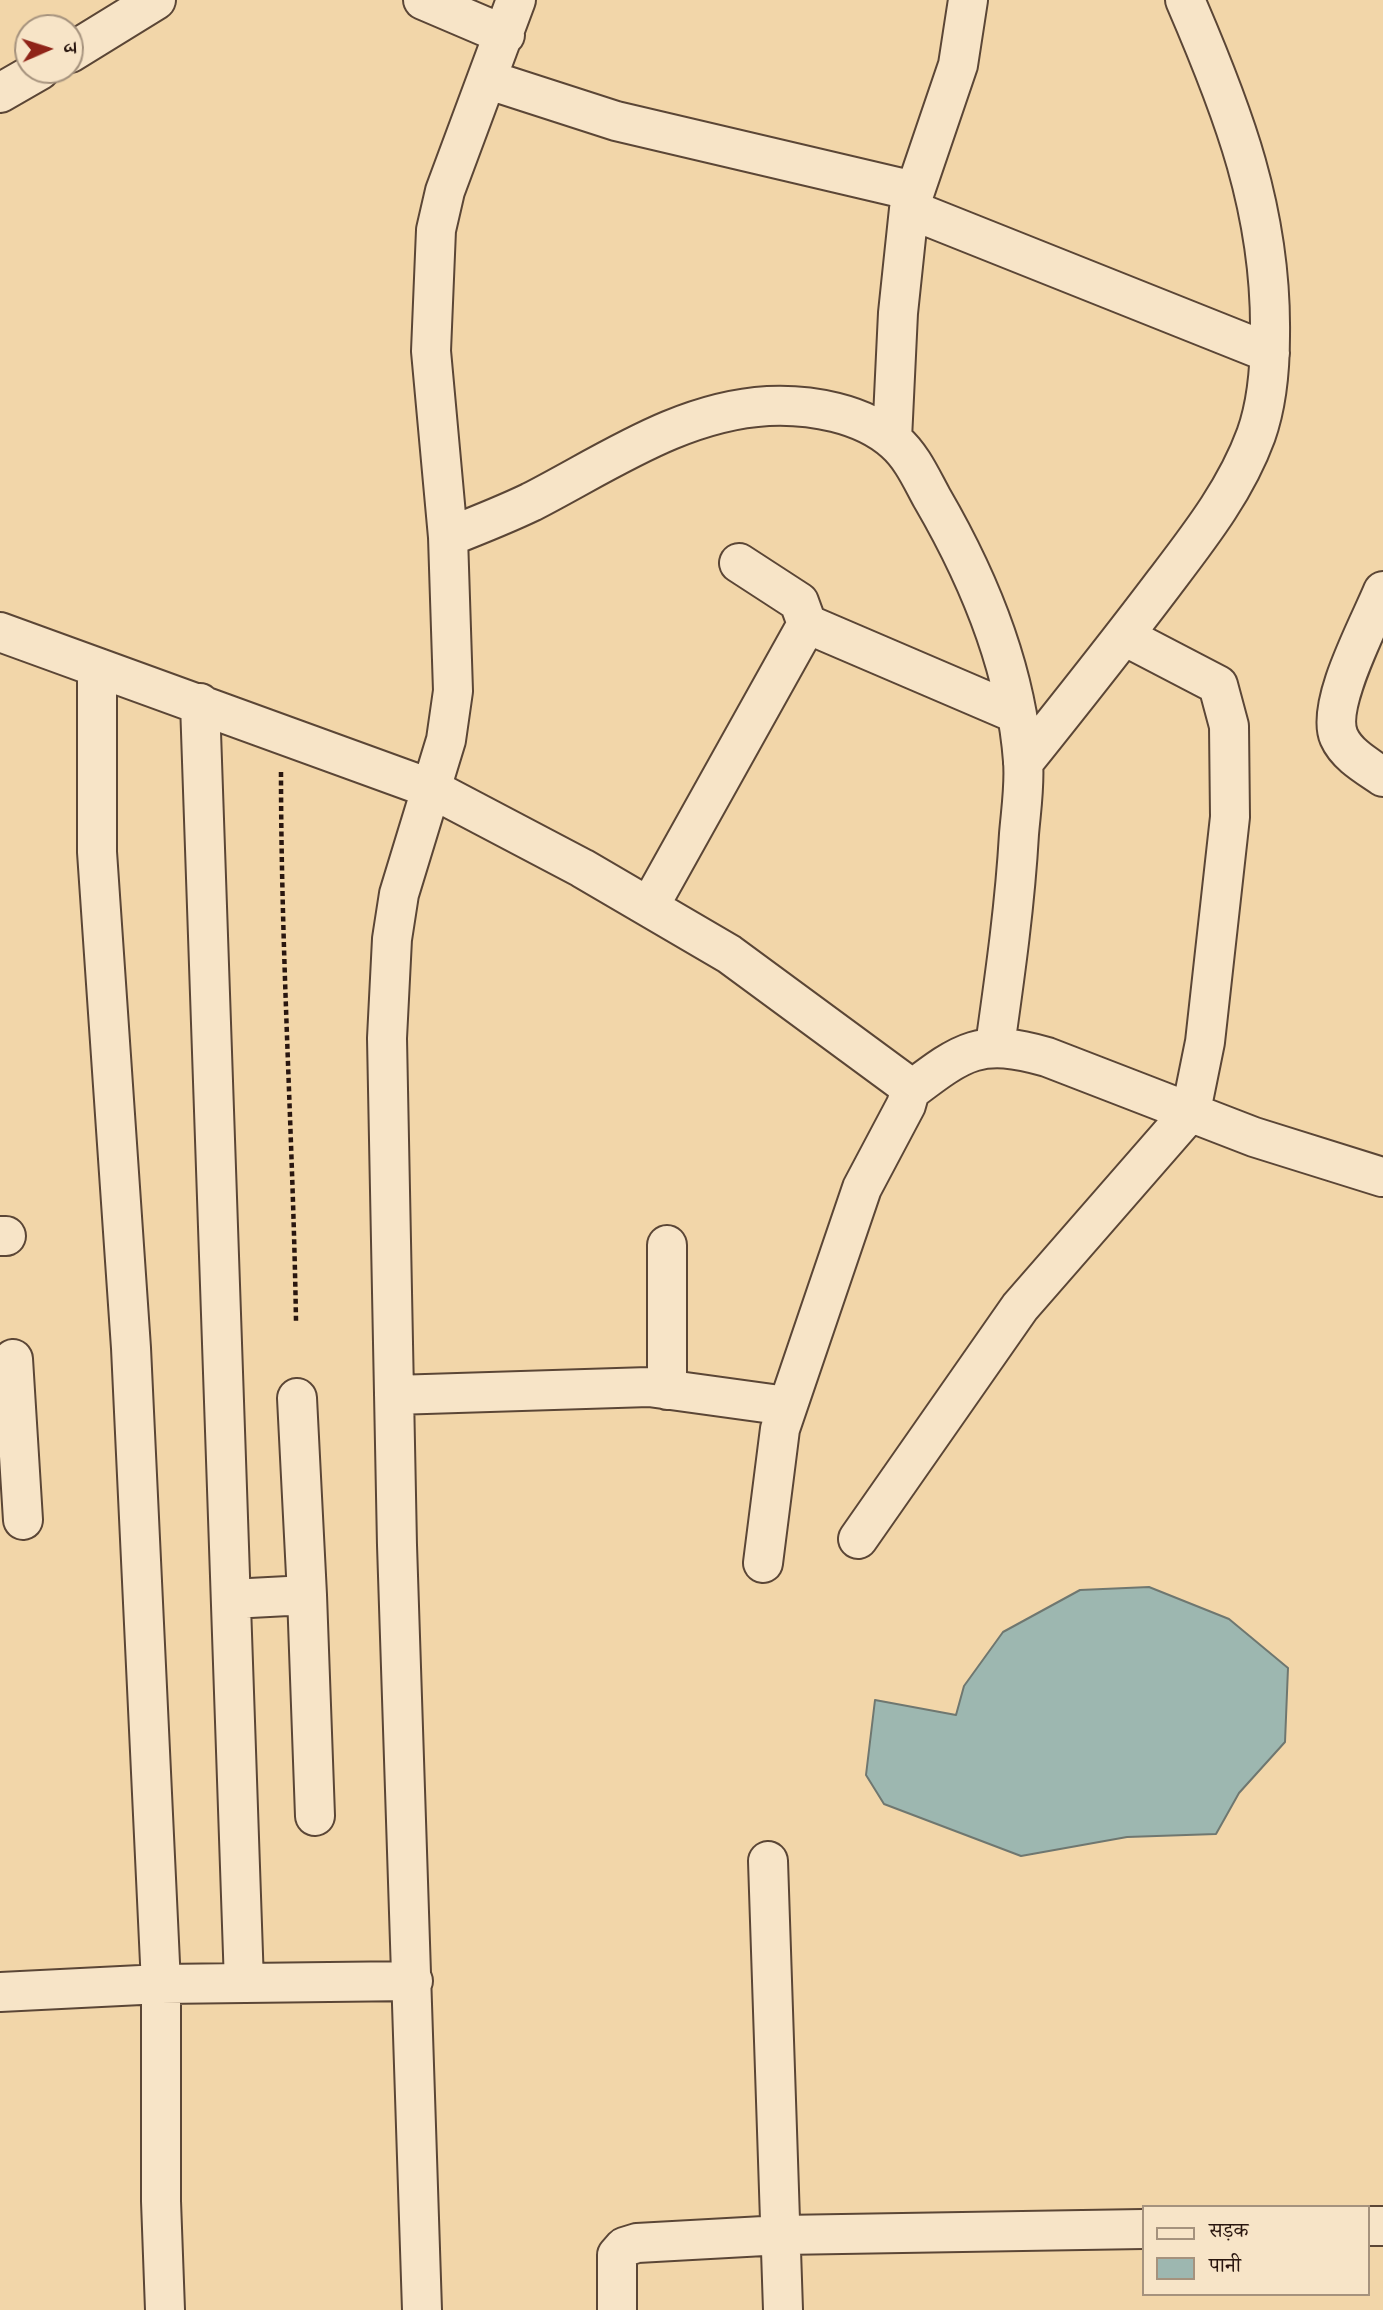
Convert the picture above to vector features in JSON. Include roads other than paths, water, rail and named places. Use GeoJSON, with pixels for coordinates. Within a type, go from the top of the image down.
{"type":"FeatureCollection","features":[{"type":"Feature","properties":{"kind":"street"},"geometry":{"type":"LineString","coordinates":[[84,44],[156,0]]}},
{"type":"Feature","properties":{"kind":"street"},"geometry":{"type":"LineString","coordinates":[[422,2310],[394,1395],[387,1038],[389,984],[399,894],[446,740],[453,691],[448,537],[431,351],[436,230],[449,178],[489,80],[510,17],[423,0]]}},
{"type":"Feature","properties":{"kind":"street"},"geometry":{"type":"LineString","coordinates":[[892,439],[898,313],[911,200],[958,65],[968,0]]}},
{"type":"Feature","properties":{"kind":"street"},"geometry":{"type":"LineString","coordinates":[[1023,763],[1212,520],[1256,435],[1266,395],[1270,353],[1265,251],[1255,190],[1221,83],[1185,0]]}},
{"type":"Feature","properties":{"kind":"street"},"geometry":{"type":"LineString","coordinates":[[489,80],[616,121],[911,200],[1270,353]]}},
{"type":"Feature","properties":{"kind":"street"},"geometry":{"type":"LineString","coordinates":[[0,93],[16,84]]}},
{"type":"Feature","properties":{"kind":"street"},"geometry":{"type":"LineString","coordinates":[[448,537],[529,503],[635,445],[721,412],[768,406],[804,407],[843,414],[892,439],[908,455],[951,531],[985,608],[1006,666],[1017,714],[1023,763],[1014,909],[995,1046]]}},
{"type":"Feature","properties":{"kind":"street"},"geometry":{"type":"LineString","coordinates":[[739,563],[799,602],[807,624],[1017,714]]}},
{"type":"Feature","properties":{"kind":"street"},"geometry":{"type":"LineString","coordinates":[[1383,591],[1341,692],[1336,718],[1338,735],[1347,750],[1383,777]]}},
{"type":"Feature","properties":{"kind":"street"},"geometry":{"type":"LineString","coordinates":[[649,907],[807,624]]}},
{"type":"Feature","properties":{"kind":"street"},"geometry":{"type":"LineString","coordinates":[[5,625],[97,668],[432,789],[582,868],[729,954],[903,1080],[910,1091]]}},
{"type":"Feature","properties":{"kind":"street"},"geometry":{"type":"LineString","coordinates":[[858,1539],[1020,1307],[1191,1111],[1205,1042],[1230,817],[1228,726],[1218,685],[1124,636]]}},
{"type":"Feature","properties":{"kind":"street"},"geometry":{"type":"LineString","coordinates":[[97,668],[97,852],[131,1348],[161,1984],[160,2201],[165,2310]]}},
{"type":"Feature","properties":{"kind":"street"},"geometry":{"type":"LineString","coordinates":[[200,703],[244,1983]]}},
{"type":"Feature","properties":{"kind":"street"},"geometry":{"type":"LineString","coordinates":[[763,1563],[780,1429],[862,1188],[906,1105],[910,1091],[964,1055],[995,1046],[1047,1057],[1254,1137],[1382,1177]]}},
{"type":"Feature","properties":{"kind":"street"},"geometry":{"type":"LineString","coordinates":[[1383,1168],[1383,1183]]}},
{"type":"Feature","properties":{"kind":"street"},"geometry":{"type":"LineString","coordinates":[[667,1245],[667,1390]]}},
{"type":"Feature","properties":{"kind":"street"},"geometry":{"type":"LineString","coordinates":[[18,1359],[23,1520]]}},
{"type":"Feature","properties":{"kind":"street"},"geometry":{"type":"LineString","coordinates":[[394,1395],[649,1387],[787,1406]]}},
{"type":"Feature","properties":{"kind":"street"},"geometry":{"type":"LineString","coordinates":[[297,1398],[315,1816]]}},
{"type":"Feature","properties":{"kind":"street"},"geometry":{"type":"LineString","coordinates":[[231,1599],[307,1595]]}},
{"type":"Feature","properties":{"kind":"street"},"geometry":{"type":"LineString","coordinates":[[768,1861],[783,2310]]}},
{"type":"Feature","properties":{"kind":"street"},"geometry":{"type":"LineString","coordinates":[[0,1992],[161,1984],[413,1981]]}},
{"type":"Feature","properties":{"kind":"street"},"geometry":{"type":"LineString","coordinates":[[617,2310],[617,2255],[624,2247],[649,2242],[782,2235],[1142,2229]]}},
{"type":"Feature","properties":{"kind":"water"},"geometry":{"type":"Polygon","coordinates":[[[1149,1587],[1229,1619],[1288,1668],[1285,1742],[1239,1793],[1216,1834],[1127,1837],[1021,1856],[884,1804],[866,1775],[875,1700],[956,1715],[964,1686],[1003,1632],[1080,1590],[1149,1587]]]}}]}
